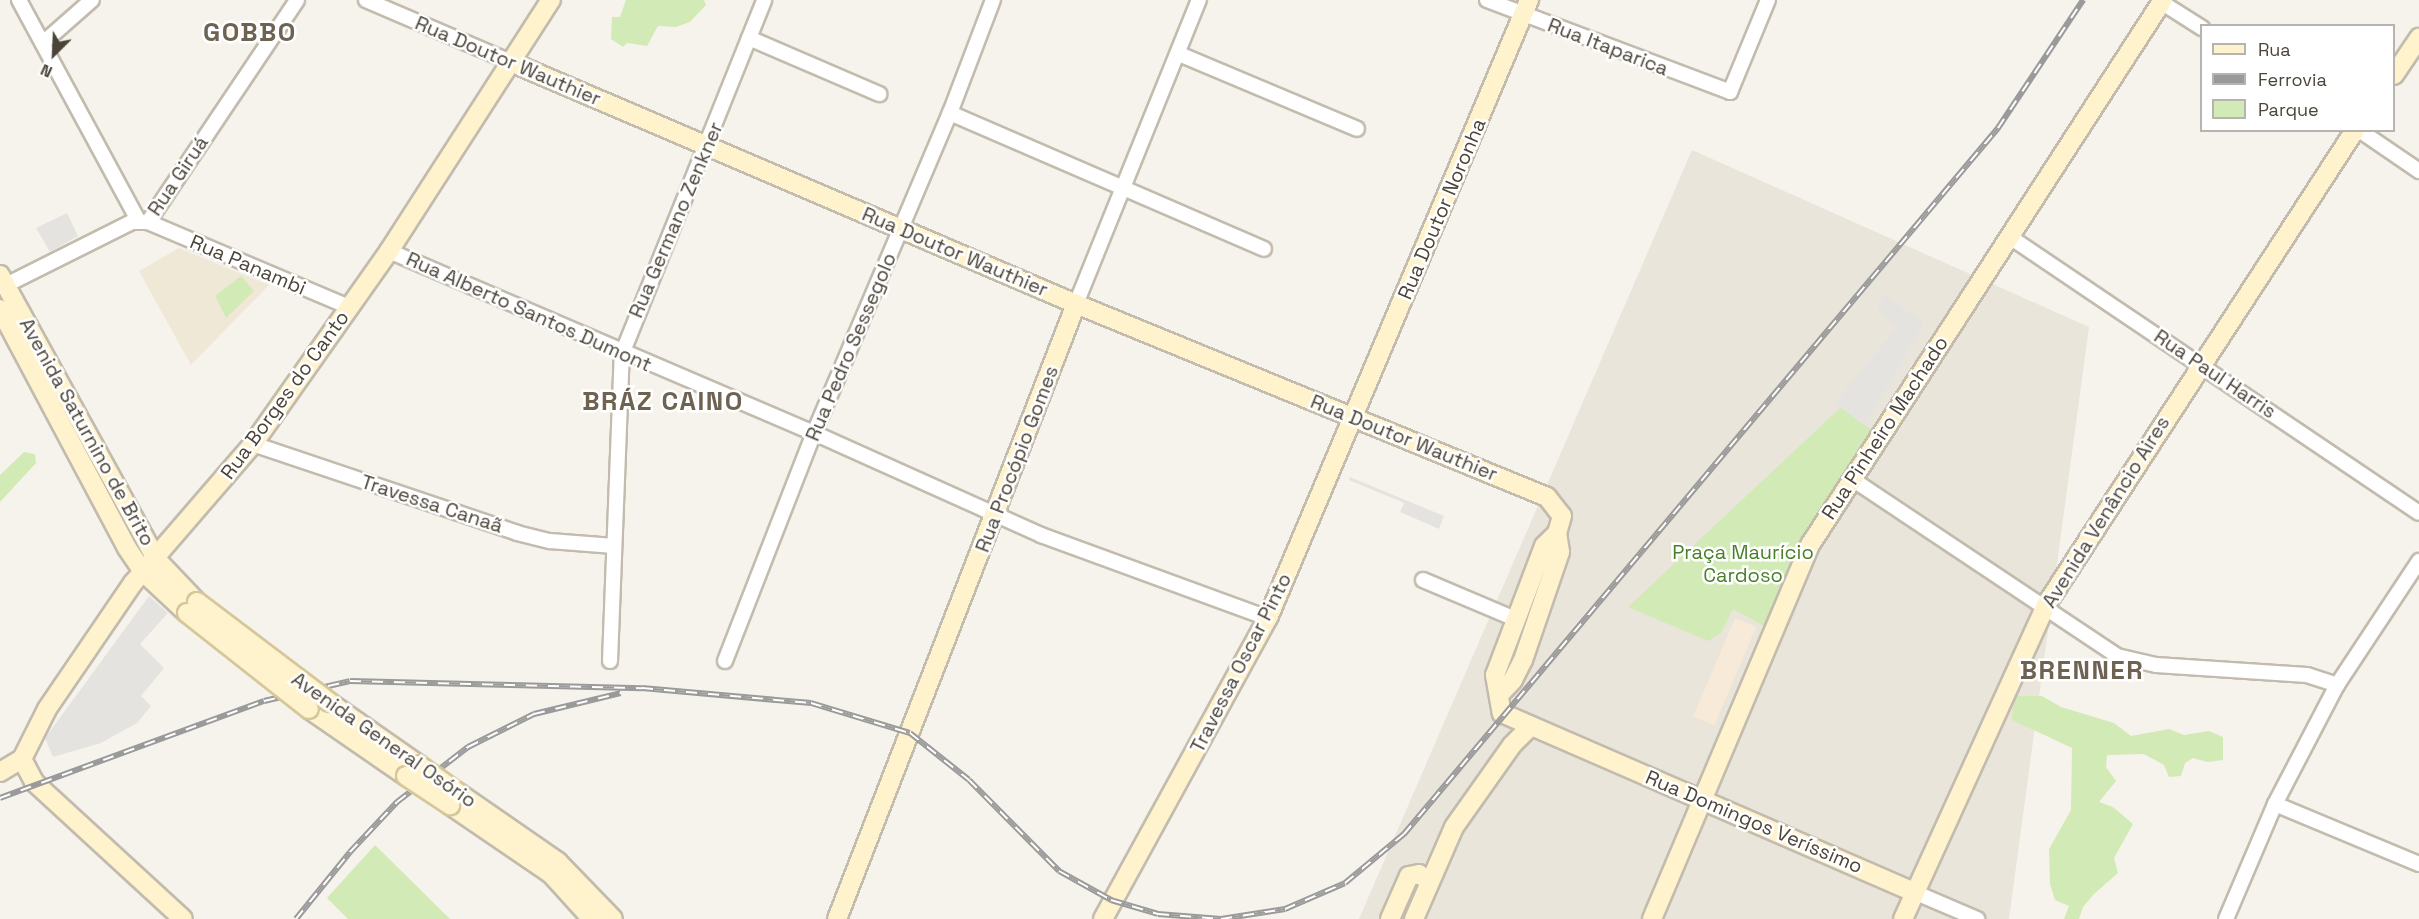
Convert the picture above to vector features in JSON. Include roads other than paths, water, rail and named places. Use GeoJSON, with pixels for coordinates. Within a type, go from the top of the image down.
{"type":"FeatureCollection","features":[{"type":"Feature","properties":{"kind":"street"},"geometry":{"type":"LineString","coordinates":[[20,0],[143,221]]}},
{"type":"Feature","properties":{"kind":"street"},"geometry":{"type":"LineString","coordinates":[[43,43],[92,0]]}},
{"type":"Feature","properties":{"kind":"street","name":"Rua Giruá"},"geometry":{"type":"LineString","coordinates":[[3,280],[143,221],[297,0]]}},
{"type":"Feature","properties":{"kind":"street","name":"Rua Doutor Wauthier"},"geometry":{"type":"LineString","coordinates":[[366,0],[1076,304],[1547,497],[1560,525]]}},
{"type":"Feature","properties":{"kind":"street","name":"Rua Borges do Canto"},"geometry":{"type":"LineString","coordinates":[[22,759],[47,710],[143,572],[254,444],[389,251],[513,63],[551,0]]}},
{"type":"Feature","properties":{"kind":"street","name":"Rua Germano Zenkner"},"geometry":{"type":"LineString","coordinates":[[610,661],[622,354],[707,147],[764,0]]}},
{"type":"Feature","properties":{"kind":"street","name":"Rua Pedro Sessegolo"},"geometry":{"type":"LineString","coordinates":[[725,661],[814,432],[950,113],[993,0]]}},
{"type":"Feature","properties":{"kind":"street","name":"Rua Procópio Gomes"},"geometry":{"type":"LineString","coordinates":[[837,919],[1076,304],[1199,0]]}},
{"type":"Feature","properties":{"kind":"street","name":"Rua Itaparica"},"geometry":{"type":"LineString","coordinates":[[1486,0],[1526,7],[1730,92],[1768,0]]}},
{"type":"Feature","properties":{"kind":"street"},"geometry":{"type":"LineString","coordinates":[[2162,1],[2200,27]]}},
{"type":"Feature","properties":{"kind":"street","name":"Rua Pinheiro Machado"},"geometry":{"type":"LineString","coordinates":[[1652,919],[1810,545],[2162,1]]}},
{"type":"Feature","properties":{"kind":"street","name":"Rua Doutor Noronha"},"geometry":{"type":"LineString","coordinates":[[1355,418],[1526,7]]}},
{"type":"Feature","properties":{"kind":"street"},"geometry":{"type":"LineString","coordinates":[[749,38],[879,94]]}},
{"type":"Feature","properties":{"kind":"street"},"geometry":{"type":"LineString","coordinates":[[2395,74],[2419,38]]}},
{"type":"Feature","properties":{"kind":"street"},"geometry":{"type":"LineString","coordinates":[[1179,54],[1357,129]]}},
{"type":"Feature","properties":{"kind":"street"},"geometry":{"type":"LineString","coordinates":[[950,113],[1264,249]]}},
{"type":"Feature","properties":{"kind":"street","name":"Avenida Venâncio Aires"},"geometry":{"type":"LineString","coordinates":[[1903,919],[2046,605],[2200,364],[2356,132]]}},
{"type":"Feature","properties":{"kind":"street"},"geometry":{"type":"LineString","coordinates":[[2360,132],[2419,171]]}},
{"type":"Feature","properties":{"kind":"street","name":"Rua Panambi"},"geometry":{"type":"LineString","coordinates":[[143,221],[349,307]]}},
{"type":"Feature","properties":{"kind":"street","name":"Rua Paul Harris"},"geometry":{"type":"LineString","coordinates":[[2010,237],[2419,513]]}},
{"type":"Feature","properties":{"kind":"street","name":"Rua Alberto Santos Dumont"},"geometry":{"type":"LineString","coordinates":[[389,251],[622,354],[814,432],[996,512],[1041,535],[1268,618]]}},
{"type":"Feature","properties":{"kind":"street","name":"Avenida Saturnino de Brito"},"geometry":{"type":"LineString","coordinates":[[3,280],[156,559]]}},
{"type":"Feature","properties":{"kind":"street","name":"Avenida Saturnino de Brito"},"geometry":{"type":"LineString","coordinates":[[0,309],[143,572]]}},
{"type":"Feature","properties":{"kind":"street","name":"Travessa Oscar Pinto"},"geometry":{"type":"LineString","coordinates":[[1103,919],[1111,900],[1268,618],[1355,418]]}},
{"type":"Feature","properties":{"kind":"street","name":"Travessa Canaã"},"geometry":{"type":"LineString","coordinates":[[254,444],[516,533],[550,541],[614,546]]}},
{"type":"Feature","properties":{"kind":"street"},"geometry":{"type":"LineString","coordinates":[[1852,479],[2046,605],[2117,656],[2156,665],[2307,675],[2337,685]]}},
{"type":"Feature","properties":{"kind":"street"},"geometry":{"type":"LineString","coordinates":[[1500,694],[1495,675],[1513,618],[1544,546],[1560,525]]}},
{"type":"Feature","properties":{"kind":"street"},"geometry":{"type":"LineString","coordinates":[[1500,694],[1513,680],[1544,604],[1560,552],[1560,525]]}},
{"type":"Feature","properties":{"kind":"street","name":"Avenida General Osório"},"geometry":{"type":"LineString","coordinates":[[156,559],[192,607],[309,709],[413,771],[508,836],[558,862],[613,919]]}},
{"type":"Feature","properties":{"kind":"street"},"geometry":{"type":"LineString","coordinates":[[2226,919],[2276,804],[2337,685],[2419,561]]}},
{"type":"Feature","properties":{"kind":"street","name":"Avenida General Osório"},"geometry":{"type":"LineString","coordinates":[[143,572],[329,702],[413,771]]}},
{"type":"Feature","properties":{"kind":"street"},"geometry":{"type":"LineString","coordinates":[[1423,580],[1513,618]]}},
{"type":"Feature","properties":{"kind":"street","name":"Rua Domingos Veríssimo"},"geometry":{"type":"LineString","coordinates":[[1500,694],[1502,713],[1977,919]]}},
{"type":"Feature","properties":{"kind":"street"},"geometry":{"type":"LineString","coordinates":[[1414,919],[1454,827],[1512,745],[1531,726]]}},
{"type":"Feature","properties":{"kind":"street"},"geometry":{"type":"LineString","coordinates":[[0,772],[22,759],[34,782],[183,919]]}},
{"type":"Feature","properties":{"kind":"street"},"geometry":{"type":"LineString","coordinates":[[2276,804],[2419,864]]}},
{"type":"Feature","properties":{"kind":"street","name":"Avenida General Osório"},"geometry":{"type":"LineString","coordinates":[[508,836],[551,874],[592,919]]}},
{"type":"Feature","properties":{"kind":"street"},"geometry":{"type":"LineString","coordinates":[[1390,919],[1409,876],[1419,874],[1429,881]]}},
{"type":"Feature","properties":{"kind":"railway"},"geometry":{"type":"LineString","coordinates":[[0,798],[264,701],[350,681],[642,688],[811,703],[910,733],[969,780],[1059,871],[1111,900],[1158,914],[1221,919],[1285,909],[1345,883],[1404,834],[1998,128],[2083,0]]}},
{"type":"Feature","properties":{"kind":"railway"},"geometry":{"type":"LineString","coordinates":[[296,919],[350,852],[397,802],[468,747],[534,714],[621,693]]}},
{"type":"Feature","properties":{"kind":"district","name":"GOBBO"},"geometry":{"type":"Point","coordinates":[250,33]}},
{"type":"Feature","properties":{"kind":"district","name":"BRÁZ CAINO"},"geometry":{"type":"Point","coordinates":[663,402]}},
{"type":"Feature","properties":{"kind":"district","name":"BRENNER"},"geometry":{"type":"Point","coordinates":[2082,671]}},
{"type":"Feature","properties":{"kind":"park label","name":"Praça Maurício Cardoso"},"geometry":{"type":"Point","coordinates":[1743,564]}}]}
